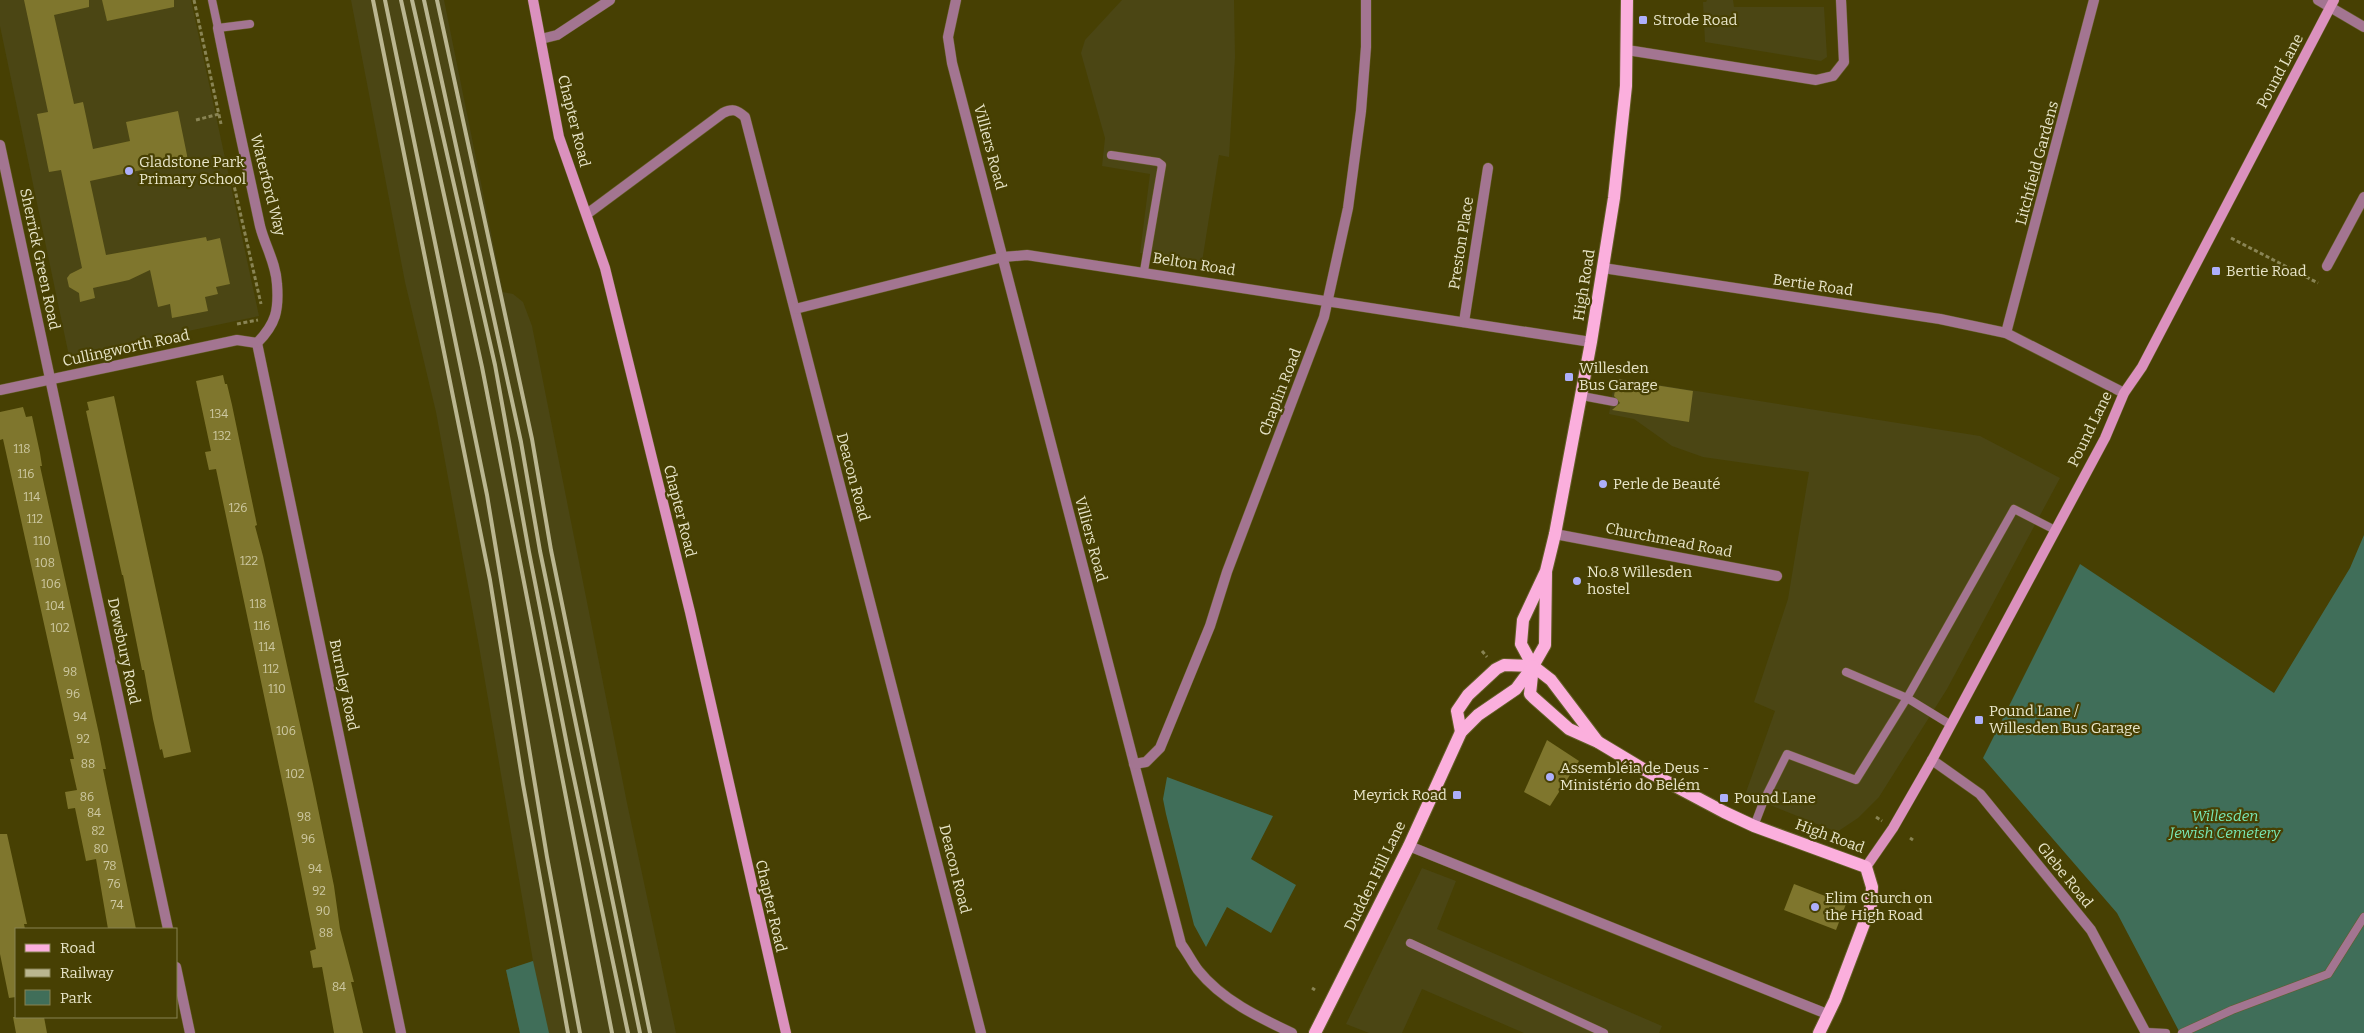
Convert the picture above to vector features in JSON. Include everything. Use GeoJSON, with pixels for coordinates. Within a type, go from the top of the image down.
{"type":"FeatureCollection","features":[{"type":"Feature","properties":{"kind":"main road","name":"High Road"},"geometry":{"type":"LineString","coordinates":[[1598,742],[1550,680],[1533,666],[1521,644],[1523,620],[1546,571],[1555,534],[1591,342],[1603,268],[1624,104],[1627,50],[1626,0]]}},
{"type":"Feature","properties":{"kind":"main road","name":"High Road"},"geometry":{"type":"LineString","coordinates":[[1546,571],[1546,645],[1533,666],[1530,694],[1534,698],[1568,729],[1598,742],[1643,769],[1754,826],[1866,867],[1872,887],[1871,905],[1835,1000],[1819,1033]]}},
{"type":"Feature","properties":{"kind":"main road","name":"Dudden Hill Lane"},"geometry":{"type":"LineString","coordinates":[[1461,732],[1457,711],[1486,677],[1504,664],[1533,666]]}},
{"type":"Feature","properties":{"kind":"main road","name":"Dudden Hill Lane"},"geometry":{"type":"LineString","coordinates":[[1315,1033],[1409,846],[1461,732],[1478,715],[1516,689],[1533,666]]}},
{"type":"Feature","properties":{"kind":"street","name":"Chapter Road"},"geometry":{"type":"LineString","coordinates":[[533,0],[560,137],[605,268],[687,602],[786,1033]]}},
{"type":"Feature","properties":{"kind":"street"},"geometry":{"type":"LineString","coordinates":[[541,39],[557,35],[610,0]]}},
{"type":"Feature","properties":{"kind":"street","name":"Villiers Road"},"geometry":{"type":"LineString","coordinates":[[956,0],[948,37],[952,63],[1181,944],[1198,970],[1218,990],[1244,1008],[1292,1033]]}},
{"type":"Feature","properties":{"kind":"street","name":"Chaplin Road"},"geometry":{"type":"LineString","coordinates":[[1134,764],[1146,762],[1160,748],[1210,626],[1227,572],[1321,325],[1348,208],[1361,111],[1366,47],[1366,0]]}},
{"type":"Feature","properties":{"kind":"street"},"geometry":{"type":"LineString","coordinates":[[1627,50],[1816,80],[1833,76],[1844,62],[1841,0]]}},
{"type":"Feature","properties":{"kind":"street","name":"Litchfield Gardens"},"geometry":{"type":"LineString","coordinates":[[2006,333],[2094,0]]}},
{"type":"Feature","properties":{"kind":"street"},"geometry":{"type":"LineString","coordinates":[[2318,0],[2332,4],[2364,27]]}},
{"type":"Feature","properties":{"kind":"street","name":"Pound Lane"},"geometry":{"type":"LineString","coordinates":[[1866,867],[1893,828],[1951,725],[2105,438],[2124,392],[2142,367],[2332,4]]}},
{"type":"Feature","properties":{"kind":"street","name":"Waterford Way"},"geometry":{"type":"LineString","coordinates":[[218,28],[262,232],[275,266],[277,284],[276,309],[270,330],[257,343]]}},
{"type":"Feature","properties":{"kind":"street","name":"Deacon Road"},"geometry":{"type":"LineString","coordinates":[[587,214],[723,112],[730,109],[737,110],[745,117],[982,1033]]}},
{"type":"Feature","properties":{"kind":"street","name":"Sherrick Green Road"},"geometry":{"type":"LineString","coordinates":[[0,146],[51,379]]}},
{"type":"Feature","properties":{"kind":"street","name":"Preston Place"},"geometry":{"type":"LineString","coordinates":[[1464,322],[1488,168]]}},
{"type":"Feature","properties":{"kind":"street"},"geometry":{"type":"LineString","coordinates":[[2327,266],[2364,198]]}},
{"type":"Feature","properties":{"kind":"street","name":"Belton Road"},"geometry":{"type":"LineString","coordinates":[[795,309],[1003,256],[1027,255],[1144,271],[1591,342]]}},
{"type":"Feature","properties":{"kind":"street","name":"Bertie Road"},"geometry":{"type":"LineString","coordinates":[[1603,268],[1940,319],[2006,333],[2124,392]]}},
{"type":"Feature","properties":{"kind":"street","name":"Cullingworth Road"},"geometry":{"type":"LineString","coordinates":[[0,390],[237,340],[257,343]]}},
{"type":"Feature","properties":{"kind":"street","name":"Burnley Road"},"geometry":{"type":"LineString","coordinates":[[257,343],[401,1033]]}},
{"type":"Feature","properties":{"kind":"street","name":"Dewsbury Road"},"geometry":{"type":"LineString","coordinates":[[51,379],[168,928]]}},
{"type":"Feature","properties":{"kind":"street","name":"Churchmead Road"},"geometry":{"type":"LineString","coordinates":[[1555,534],[1777,576]]}},
{"type":"Feature","properties":{"kind":"street","name":"Glebe Road"},"geometry":{"type":"LineString","coordinates":[[1932,760],[1980,794],[2091,930],[2146,1032]]}},
{"type":"Feature","properties":{"kind":"street"},"geometry":{"type":"LineString","coordinates":[[1409,846],[1827,1014]]}},
{"type":"Feature","properties":{"kind":"street"},"geometry":{"type":"LineString","coordinates":[[178,976],[190,1033]]}},
{"type":"Feature","properties":{"kind":"lane","name":"Waterford Way"},"geometry":{"type":"LineString","coordinates":[[212,0],[218,28]]}},
{"type":"Feature","properties":{"kind":"lane"},"geometry":{"type":"LineString","coordinates":[[218,28],[250,24]]}},
{"type":"Feature","properties":{"kind":"lane"},"geometry":{"type":"LineString","coordinates":[[1111,155],[1158,162],[1162,165],[1144,271]]}},
{"type":"Feature","properties":{"kind":"lane"},"geometry":{"type":"LineString","coordinates":[[1582,396],[1614,402]]}},
{"type":"Feature","properties":{"kind":"lane"},"geometry":{"type":"LineString","coordinates":[[1754,826],[1764,800],[1787,754],[1856,780],[1907,698],[2014,509],[2055,530]]}},
{"type":"Feature","properties":{"kind":"lane"},"geometry":{"type":"LineString","coordinates":[[1846,672],[1907,698],[1951,725]]}},
{"type":"Feature","properties":{"kind":"lane"},"geometry":{"type":"LineString","coordinates":[[2182,1033],[2232,1010],[2328,974],[2364,917]]}},
{"type":"Feature","properties":{"kind":"lane"},"geometry":{"type":"LineString","coordinates":[[1410,943],[1604,1033]]}},
{"type":"Feature","properties":{"kind":"lane"},"geometry":{"type":"LineString","coordinates":[[2146,1032],[2166,1033]]}},
{"type":"Feature","properties":{"kind":"path"},"geometry":{"type":"LineString","coordinates":[[194,0],[222,129]]}},
{"type":"Feature","properties":{"kind":"path"},"geometry":{"type":"LineString","coordinates":[[196,120],[218,114]]}},
{"type":"Feature","properties":{"kind":"path"},"geometry":{"type":"LineString","coordinates":[[232,177],[261,306]]}},
{"type":"Feature","properties":{"kind":"path"},"geometry":{"type":"LineString","coordinates":[[2231,238],[2318,283]]}},
{"type":"Feature","properties":{"kind":"path"},"geometry":{"type":"LineString","coordinates":[[236,325],[260,320],[263,314]]}},
{"type":"Feature","properties":{"kind":"shaded area","name":"Gladstone Park Primary School"},"geometry":{"type":"Polygon","coordinates":[[[0,0],[191,0],[259,316],[69,356],[0,26],[0,0]]]}},
{"type":"Feature","properties":{"kind":"shaded area"},"geometry":{"type":"Polygon","coordinates":[[[351,0],[444,0],[503,292],[513,294],[523,302],[532,326],[627,803],[676,1033],[520,1033],[506,970],[533,961],[479,646],[436,412],[405,282],[351,0]]]}},
{"type":"Feature","properties":{"kind":"shaded area"},"geometry":{"type":"Polygon","coordinates":[[[1122,0],[1234,0],[1235,57],[1229,157],[1219,155],[1202,262],[1140,253],[1150,174],[1102,166],[1105,138],[1081,53],[1085,40],[1122,0]]]}},
{"type":"Feature","properties":{"kind":"shaded area"},"geometry":{"type":"Polygon","coordinates":[[[1707,0],[1733,0],[1734,7],[1824,7],[1827,57],[1821,61],[1705,42],[1703,2],[1707,0]]]}},
{"type":"Feature","properties":{"kind":"shaded area","name":"Willesden Bus Garage"},"geometry":{"type":"Polygon","coordinates":[[[1615,378],[1980,436],[2060,478],[1947,689],[1879,797],[1858,818],[1837,832],[1745,795],[1775,711],[1754,702],[1788,599],[1809,472],[1703,457],[1672,446],[1634,419],[1609,414],[1615,378]]]}},
{"type":"Feature","properties":{"kind":"shaded area"},"geometry":{"type":"Polygon","coordinates":[[[1422,868],[1456,881],[1437,929],[1662,1026],[1659,1033],[1524,1033],[1422,989],[1402,1033],[1369,1033],[1346,1024],[1422,868]]]}},
{"type":"Feature","properties":{"kind":"green space","name":"Willesden Jewish Cemetery"},"geometry":{"type":"Polygon","coordinates":[[[2364,535],[2364,1033],[2180,1033],[2117,913],[1983,758],[2080,564],[2274,693],[2350,568],[2364,535]]]}},
{"type":"Feature","properties":{"kind":"green space"},"geometry":{"type":"Polygon","coordinates":[[[1167,777],[1273,816],[1251,859],[1296,885],[1271,933],[1227,907],[1206,947],[1194,925],[1166,814],[1163,799],[1167,777]]]}},
{"type":"Feature","properties":{"kind":"green space"},"geometry":{"type":"Polygon","coordinates":[[[533,961],[549,1033],[520,1033],[506,970],[533,961]]]}},
{"type":"Feature","properties":{"kind":"building"},"geometry":{"type":"Polygon","coordinates":[[[24,0],[89,0],[89,7],[54,15],[74,104],[83,102],[93,149],[130,141],[126,122],[178,111],[188,160],[90,181],[106,255],[206,237],[207,241],[220,238],[230,284],[216,287],[218,294],[205,297],[208,311],[172,318],[170,304],[158,307],[150,270],[129,280],[93,288],[95,298],[80,302],[79,293],[69,287],[67,278],[70,274],[82,268],[61,170],[49,172],[37,114],[48,112],[24,0]]]}},
{"type":"Feature","properties":{"kind":"building"},"geometry":{"type":"Polygon","coordinates":[[[102,0],[174,0],[174,7],[107,21],[102,0]]]}},
{"type":"Feature","properties":{"kind":"building"},"geometry":{"type":"Polygon","coordinates":[[[223,375],[232,405],[257,525],[255,526],[313,784],[334,886],[340,929],[354,982],[351,982],[363,1033],[334,1033],[322,967],[313,968],[310,951],[316,949],[288,809],[216,469],[209,470],[205,452],[211,451],[196,381],[223,375]]]}},
{"type":"Feature","properties":{"kind":"building"},"geometry":{"type":"Polygon","coordinates":[[[1617,379],[1693,391],[1689,422],[1612,410],[1620,403],[1614,396],[1617,379]]]}},
{"type":"Feature","properties":{"kind":"building"},"geometry":{"type":"Polygon","coordinates":[[[114,396],[191,752],[164,758],[162,749],[160,750],[153,719],[144,670],[142,670],[123,575],[86,411],[89,410],[87,402],[114,396]]]}},
{"type":"Feature","properties":{"kind":"building"},"geometry":{"type":"Polygon","coordinates":[[[23,407],[26,417],[32,416],[40,453],[42,466],[40,466],[99,734],[106,769],[103,769],[136,928],[108,928],[96,859],[86,861],[75,808],[68,809],[65,792],[77,790],[70,759],[74,759],[3,439],[0,440],[0,412],[23,407]]]}},
{"type":"Feature","properties":{"kind":"building","name":"Assembléia de Deus - Ministério do Belém"},"geometry":{"type":"Polygon","coordinates":[[[1547,740],[1579,761],[1550,806],[1524,792],[1547,740]]]}},
{"type":"Feature","properties":{"kind":"building"},"geometry":{"type":"Polygon","coordinates":[[[0,834],[7,834],[27,924],[24,924],[25,928],[15,928],[15,997],[9,998],[0,954],[0,834]]]}},
{"type":"Feature","properties":{"kind":"building","name":"Elim Church on the High Road"},"geometry":{"type":"Polygon","coordinates":[[[1794,884],[1846,904],[1836,930],[1784,910],[1794,884]]]}},
{"type":"Feature","properties":{"kind":"building"},"geometry":{"type":"Polygon","coordinates":[[[13,1017],[44,1018],[47,1033],[16,1033],[13,1017]]]}},
{"type":"Feature","properties":{"kind":"railway"},"geometry":{"type":"LineString","coordinates":[[373,0],[490,580],[523,784],[568,1033]]}},
{"type":"Feature","properties":{"kind":"railway"},"geometry":{"type":"LineString","coordinates":[[385,0],[487,495],[547,857],[580,1033]]}},
{"type":"Feature","properties":{"kind":"railway"},"geometry":{"type":"LineString","coordinates":[[401,0],[482,367],[612,1033]]}},
{"type":"Feature","properties":{"kind":"railway"},"geometry":{"type":"LineString","coordinates":[[412,0],[495,365],[569,755],[628,1033]]}},
{"type":"Feature","properties":{"kind":"railway"},"geometry":{"type":"LineString","coordinates":[[424,0],[521,442],[540,551],[640,1033]]}},
{"type":"Feature","properties":{"kind":"railway"},"geometry":{"type":"LineString","coordinates":[[437,0],[532,439],[551,550],[650,1033]]}},
{"type":"Feature","properties":{"kind":"place","name":"Strode Road"},"geometry":{"type":"Point","coordinates":[1643,20]}},
{"type":"Feature","properties":{"kind":"place","name":"Gladstone Park Primary School"},"geometry":{"type":"Point","coordinates":[129,171]}},
{"type":"Feature","properties":{"kind":"place","name":"Bertie Road"},"geometry":{"type":"Point","coordinates":[2216,271]}},
{"type":"Feature","properties":{"kind":"place","name":"Willesden Bus Garage"},"geometry":{"type":"Point","coordinates":[1569,377]}},
{"type":"Feature","properties":{"kind":"place","name":"Perle de Beauté"},"geometry":{"type":"Point","coordinates":[1603,484]}},
{"type":"Feature","properties":{"kind":"place","name":"No.8 Willesden hostel"},"geometry":{"type":"Point","coordinates":[1577,581]}},
{"type":"Feature","properties":{"kind":"place","name":"Pound Lane / Willesden Bus Garage"},"geometry":{"type":"Point","coordinates":[1979,720]}},
{"type":"Feature","properties":{"kind":"place","name":"Assembléia de Deus - Ministério do Belém"},"geometry":{"type":"Point","coordinates":[1550,777]}},
{"type":"Feature","properties":{"kind":"place","name":"Meyrick Road"},"geometry":{"type":"Point","coordinates":[1457,795]}},
{"type":"Feature","properties":{"kind":"place","name":"Pound Lane"},"geometry":{"type":"Point","coordinates":[1724,798]}},
{"type":"Feature","properties":{"kind":"place","name":"Elim Church on the High Road"},"geometry":{"type":"Point","coordinates":[1815,907]}}]}
